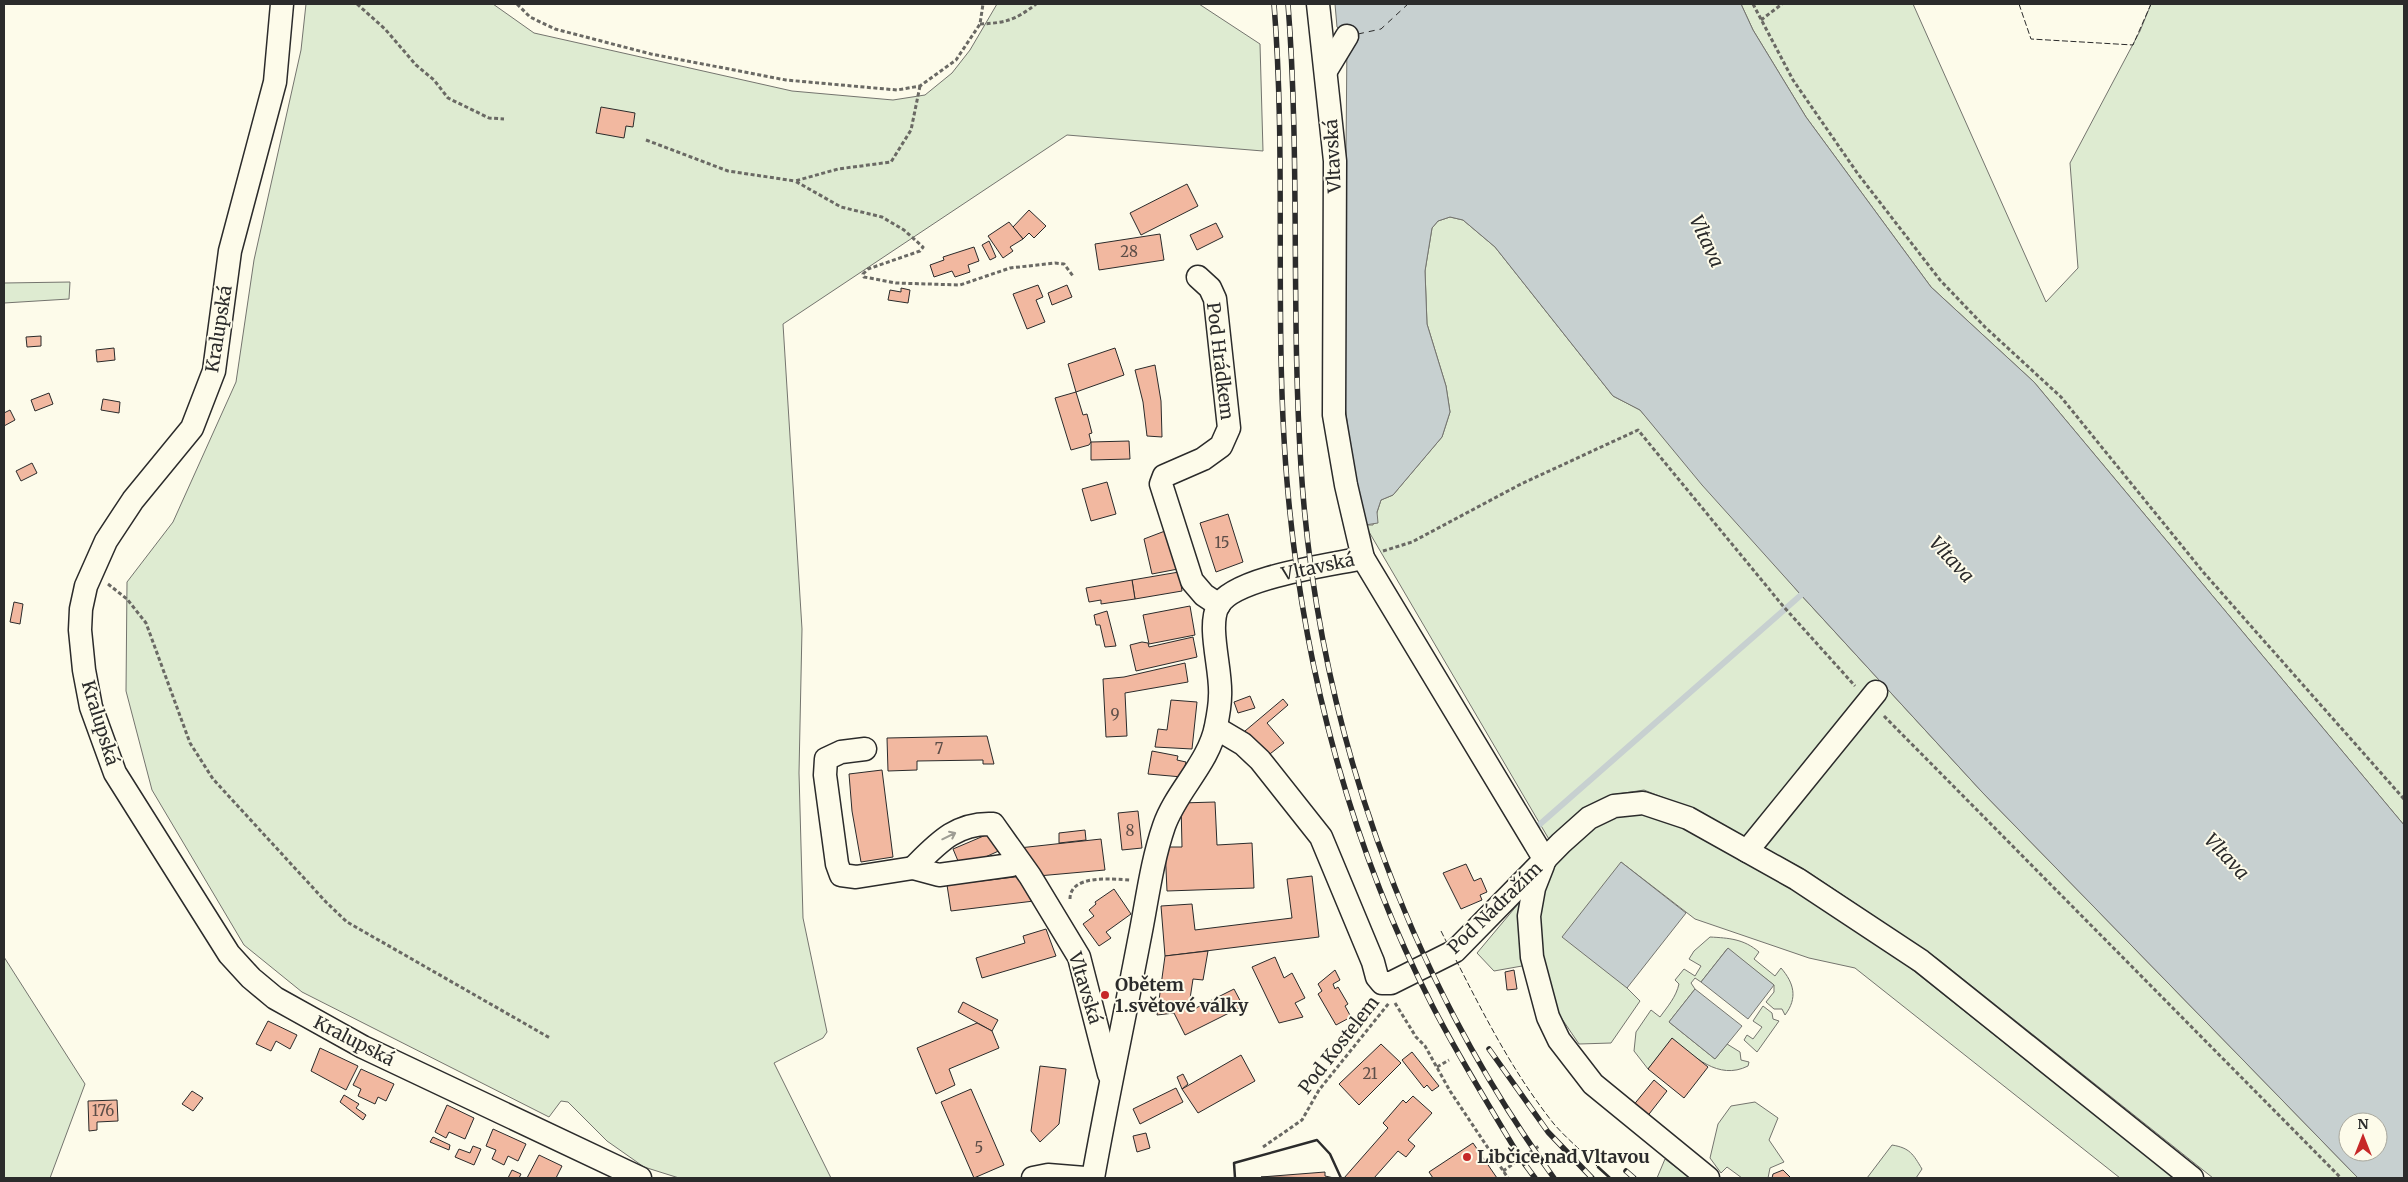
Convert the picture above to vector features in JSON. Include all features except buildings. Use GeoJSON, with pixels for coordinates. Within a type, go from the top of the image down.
{"type":"FeatureCollection","features":[{"type":"Feature","properties":{"kind":"street","name":"Kralupská"},"geometry":{"type":"LineString","coordinates":[[282,4],[275,82],[230,251],[214,371],[192,428],[117,522],[91,572],[81,609],[80,644],[91,707],[115,773],[229,954],[251,978],[275,998],[363,1047],[640,1178]]}},
{"type":"Feature","properties":{"kind":"street","name":"Vltavská"},"geometry":{"type":"LineString","coordinates":[[1093,1178],[1140,938],[1148,882],[1164,824],[1208,748],[1216,728],[1220,695],[1215,616],[1219,606],[1233,593],[1271,577],[1363,558],[1346,485],[1334,415],[1335,161],[1318,4]]}},
{"type":"Feature","properties":{"kind":"street"},"geometry":{"type":"LineString","coordinates":[[1326,69],[1347,36]]}},
{"type":"Feature","properties":{"kind":"street","name":"Pod Hrádkem"},"geometry":{"type":"LineString","coordinates":[[1198,277],[1210,288],[1215,299],[1229,428],[1222,446],[1204,459],[1164,476],[1161,484],[1192,581],[1204,595],[1219,606]]}},
{"type":"Feature","properties":{"kind":"street","name":"Pod Nádražím"},"geometry":{"type":"LineString","coordinates":[[1216,728],[1243,744],[1260,760],[1324,841],[1373,962],[1377,977],[1382,983],[1391,983],[1455,951],[1545,860],[1363,558]]}},
{"type":"Feature","properties":{"kind":"street"},"geometry":{"type":"LineString","coordinates":[[1747,851],[1873,697]]}},
{"type":"Feature","properties":{"kind":"street"},"geometry":{"type":"LineString","coordinates":[[865,748],[841,752],[826,759],[824,775],[836,864],[841,875],[856,877],[913,868],[939,875],[1011,865],[1018,861]]}},
{"type":"Feature","properties":{"kind":"street"},"geometry":{"type":"LineString","coordinates":[[1708,1178],[1592,1084],[1575,1064],[1559,1040],[1548,1018],[1532,957],[1529,916],[1534,888],[1545,860],[1590,818],[1614,806],[1643,803],[1688,818],[1797,880],[1921,961],[2192,1178]]}},
{"type":"Feature","properties":{"kind":"street","name":"Vltavská"},"geometry":{"type":"LineString","coordinates":[[913,868],[943,838],[978,823],[993,824],[1079,957],[1111,1079]]}},
{"type":"Feature","properties":{"kind":"street"},"geometry":{"type":"LineString","coordinates":[[1033,1178],[1048,1175],[1084,1178]]}},
{"type":"Feature","properties":{"kind":"path"},"geometry":{"type":"LineString","coordinates":[[357,4],[385,29],[416,65],[434,80],[448,98],[489,118],[504,119]]}},
{"type":"Feature","properties":{"kind":"path"},"geometry":{"type":"LineString","coordinates":[[517,4],[530,16],[555,29],[651,54],[786,80],[897,90],[920,86],[956,60],[980,24],[983,4]]}},
{"type":"Feature","properties":{"kind":"path"},"geometry":{"type":"LineString","coordinates":[[980,24],[1003,23],[1019,17],[1036,4]]}},
{"type":"Feature","properties":{"kind":"path"},"geometry":{"type":"LineString","coordinates":[[1753,4],[1793,80],[1858,174],[1940,280],[1985,327],[2061,397],[2204,573],[2404,800]]}},
{"type":"Feature","properties":{"kind":"path"},"geometry":{"type":"LineString","coordinates":[[1761,20],[1782,4]]}},
{"type":"Feature","properties":{"kind":"path"},"geometry":{"type":"LineString","coordinates":[[795,181],[838,169],[891,162],[896,157],[911,130],[920,86]]}},
{"type":"Feature","properties":{"kind":"path"},"geometry":{"type":"LineString","coordinates":[[646,140],[728,171],[795,181],[841,207],[882,218],[904,230],[923,247],[920,251],[868,269],[864,277],[896,283],[960,286],[1010,268],[1055,263],[1064,264],[1073,276]]}},
{"type":"Feature","properties":{"kind":"path"},"geometry":{"type":"LineString","coordinates":[[1363,558],[1412,542],[1521,484],[1638,430],[1783,606],[2341,1178]]}},
{"type":"Feature","properties":{"kind":"path"},"geometry":{"type":"LineString","coordinates":[[91,572],[126,599],[146,623],[190,743],[213,779],[326,902],[347,922],[550,1038]]}},
{"type":"Feature","properties":{"kind":"path"},"geometry":{"type":"LineString","coordinates":[[1070,902],[1070,893],[1077,884],[1088,880],[1148,882]]}},
{"type":"Feature","properties":{"kind":"path","name":"Pod Kostelem"},"geometry":{"type":"LineString","coordinates":[[1263,1147],[1302,1120],[1318,1090],[1392,999],[1416,1037],[1425,1046],[1437,1067]]}},
{"type":"Feature","properties":{"kind":"path"},"geometry":{"type":"LineString","coordinates":[[1449,1060],[1437,1067],[1508,1178]]}},
{"type":"Feature","properties":{"kind":"path"},"geometry":{"type":"LineString","coordinates":[[1503,1171],[1539,1146]]}},
{"type":"Feature","properties":{"kind":"green space"},"geometry":{"type":"Polygon","coordinates":[[[306,4],[493,4],[534,33],[792,91],[893,100],[925,95],[952,73],[970,50],[997,4],[1199,4],[1260,44],[1263,151],[1067,135],[783,324],[802,629],[799,773],[803,918],[827,1032],[823,1038],[774,1063],[831,1178],[679,1178],[644,1167],[607,1141],[568,1102],[561,1101],[549,1117],[302,992],[244,945],[152,790],[126,691],[127,582],[173,522],[236,382],[254,260],[301,50],[306,4]]]}},
{"type":"Feature","properties":{"kind":"green space"},"geometry":{"type":"Polygon","coordinates":[[[1741,4],[1913,4],[2046,302],[2078,268],[2070,163],[2140,31],[2151,4],[2404,4],[2404,825],[2034,382],[1931,287],[1806,117],[1753,30],[1741,4]]]}},
{"type":"Feature","properties":{"kind":"green space"},"geometry":{"type":"Polygon","coordinates":[[[1450,217],[1463,220],[1495,247],[1613,396],[1640,410],[1801,595],[1982,792],[2338,1157],[2338,1162],[2342,1162],[2358,1178],[2213,1178],[1938,959],[1807,871],[1695,810],[1644,790],[1611,795],[1589,806],[1550,841],[1365,525],[1373,525],[1381,500],[1393,495],[1442,437],[1450,412],[1446,386],[1427,324],[1425,271],[1432,228],[1438,221],[1450,217]]]}},
{"type":"Feature","properties":{"kind":"green space"},"geometry":{"type":"Polygon","coordinates":[[[70,282],[69,299],[4,303],[4,283],[70,282]]]}},
{"type":"Feature","properties":{"kind":"green space"},"geometry":{"type":"Polygon","coordinates":[[[1641,810],[1685,826],[1870,936],[2174,1178],[2120,1178],[1855,968],[1809,958],[1695,919],[1621,862],[1627,988],[1640,1001],[1611,1043],[1579,1044],[1560,1016],[1544,972],[1522,966],[1494,971],[1477,953],[1550,866],[1593,823],[1641,810]]]}},
{"type":"Feature","properties":{"kind":"green space"},"geometry":{"type":"Polygon","coordinates":[[[1710,937],[1736,940],[1748,944],[1759,952],[1754,959],[1775,976],[1781,968],[1789,979],[1793,991],[1792,1003],[1785,1015],[1782,1009],[1774,1009],[1766,1002],[1774,992],[1774,985],[1727,949],[1701,982],[1695,978],[1691,983],[1695,989],[1669,1022],[1715,1059],[1727,1044],[1740,1052],[1741,1060],[1749,1062],[1748,1066],[1737,1070],[1717,1069],[1698,1059],[1672,1039],[1648,1069],[1634,1051],[1636,1032],[1651,1010],[1660,1017],[1676,993],[1679,984],[1675,980],[1684,969],[1695,976],[1701,966],[1689,959],[1694,951],[1710,937]]]}},
{"type":"Feature","properties":{"kind":"green space"},"geometry":{"type":"Polygon","coordinates":[[[4,957],[85,1084],[50,1178],[4,1178],[4,957]]]}},
{"type":"Feature","properties":{"kind":"green space"},"geometry":{"type":"Polygon","coordinates":[[[1763,1006],[1772,1013],[1773,1019],[1779,1021],[1757,1052],[1744,1040],[1747,1035],[1753,1039],[1762,1027],[1753,1021],[1763,1006]]]}},
{"type":"Feature","properties":{"kind":"green space"},"geometry":{"type":"Polygon","coordinates":[[[1755,1102],[1778,1118],[1769,1140],[1784,1162],[1770,1168],[1768,1178],[1742,1178],[1727,1167],[1721,1173],[1710,1158],[1718,1124],[1731,1106],[1755,1102]]]}},
{"type":"Feature","properties":{"kind":"green space"},"geometry":{"type":"Polygon","coordinates":[[[1892,1145],[1907,1150],[1916,1159],[1922,1169],[1916,1178],[1867,1178],[1892,1145]]]}},
{"type":"Feature","properties":{"kind":"green space"},"geometry":{"type":"Polygon","coordinates":[[[1665,1159],[1690,1178],[1657,1178],[1665,1159]]]}},
{"type":"Feature","properties":{"kind":"water","name":"Vltava"},"geometry":{"type":"Polygon","coordinates":[[[1335,4],[1741,4],[1753,30],[1806,117],[1931,287],[2034,382],[2404,825],[2404,1178],[2358,1178],[2342,1162],[2388,1162],[2388,1112],[2338,1112],[2338,1157],[1982,792],[1702,485],[1640,410],[1613,396],[1495,247],[1463,220],[1450,217],[1438,221],[1432,228],[1425,271],[1427,324],[1446,386],[1450,412],[1442,437],[1393,495],[1381,500],[1377,512],[1378,523],[1365,525],[1353,467],[1344,398],[1347,36],[1337,27],[1335,4]]]}},
{"type":"Feature","properties":{"kind":"water"},"geometry":{"type":"Polygon","coordinates":[[[1621,862],[1686,913],[1627,988],[1562,937],[1621,862]]]}},
{"type":"Feature","properties":{"kind":"water"},"geometry":{"type":"Polygon","coordinates":[[[1728,948],[1774,985],[1748,1019],[1701,982],[1728,948]]]}},
{"type":"Feature","properties":{"kind":"water"},"geometry":{"type":"Polygon","coordinates":[[[1695,989],[1742,1026],[1715,1059],[1669,1022],[1695,989]]]}},
{"type":"Feature","properties":{"kind":"waterway"},"geometry":{"type":"LineString","coordinates":[[1539,825],[1801,595]]}},
{"type":"Feature","properties":{"kind":"ferry route"},"geometry":{"type":"LineString","coordinates":[[1358,34],[1381,29],[1408,4]]}},
{"type":"Feature","properties":{"kind":"railway"},"geometry":{"type":"LineString","coordinates":[[1274,4],[1280,126],[1280,309],[1284,432],[1295,559],[1319,691],[1355,821],[1404,947],[1454,1046],[1521,1159],[1535,1178]]}},
{"type":"Feature","properties":{"kind":"railway"},"geometry":{"type":"LineString","coordinates":[[1288,4],[1294,120],[1296,351],[1301,467],[1310,562],[1326,656],[1349,749],[1377,840],[1412,929],[1453,1015],[1501,1098],[1554,1178]]}},
{"type":"Feature","properties":{"kind":"railway"},"geometry":{"type":"LineString","coordinates":[[1489,1049],[1548,1132],[1592,1178]]}},
{"type":"Feature","properties":{"kind":"railway"},"geometry":{"type":"LineString","coordinates":[[1626,1171],[1634,1178]]}},
{"type":"Feature","properties":{"kind":"fence"},"geometry":{"type":"LineString","coordinates":[[2019,4],[2031,39],[2133,45],[2151,4]]}},
{"type":"Feature","properties":{"kind":"fence"},"geometry":{"type":"LineString","coordinates":[[1441,931],[1449,947]]}},
{"type":"Feature","properties":{"kind":"fence"},"geometry":{"type":"LineString","coordinates":[[1456,960],[1489,1024],[1539,1105],[1570,1141],[1598,1167]]}},
{"type":"Feature","properties":{"kind":"wall"},"geometry":{"type":"LineString","coordinates":[[1235,1178],[1234,1163],[1317,1140],[1330,1154],[1341,1178]]}},
{"type":"Feature","properties":{"kind":"wall"},"geometry":{"type":"LineString","coordinates":[[1598,1167],[1610,1178]]}},
{"type":"Feature","properties":{"kind":"place","name":"Obětem 1.světové války"},"geometry":{"type":"Point","coordinates":[1105,995]}},
{"type":"Feature","properties":{"kind":"place","name":"Libčice nad Vltavou"},"geometry":{"type":"Point","coordinates":[1467,1157]}}]}
